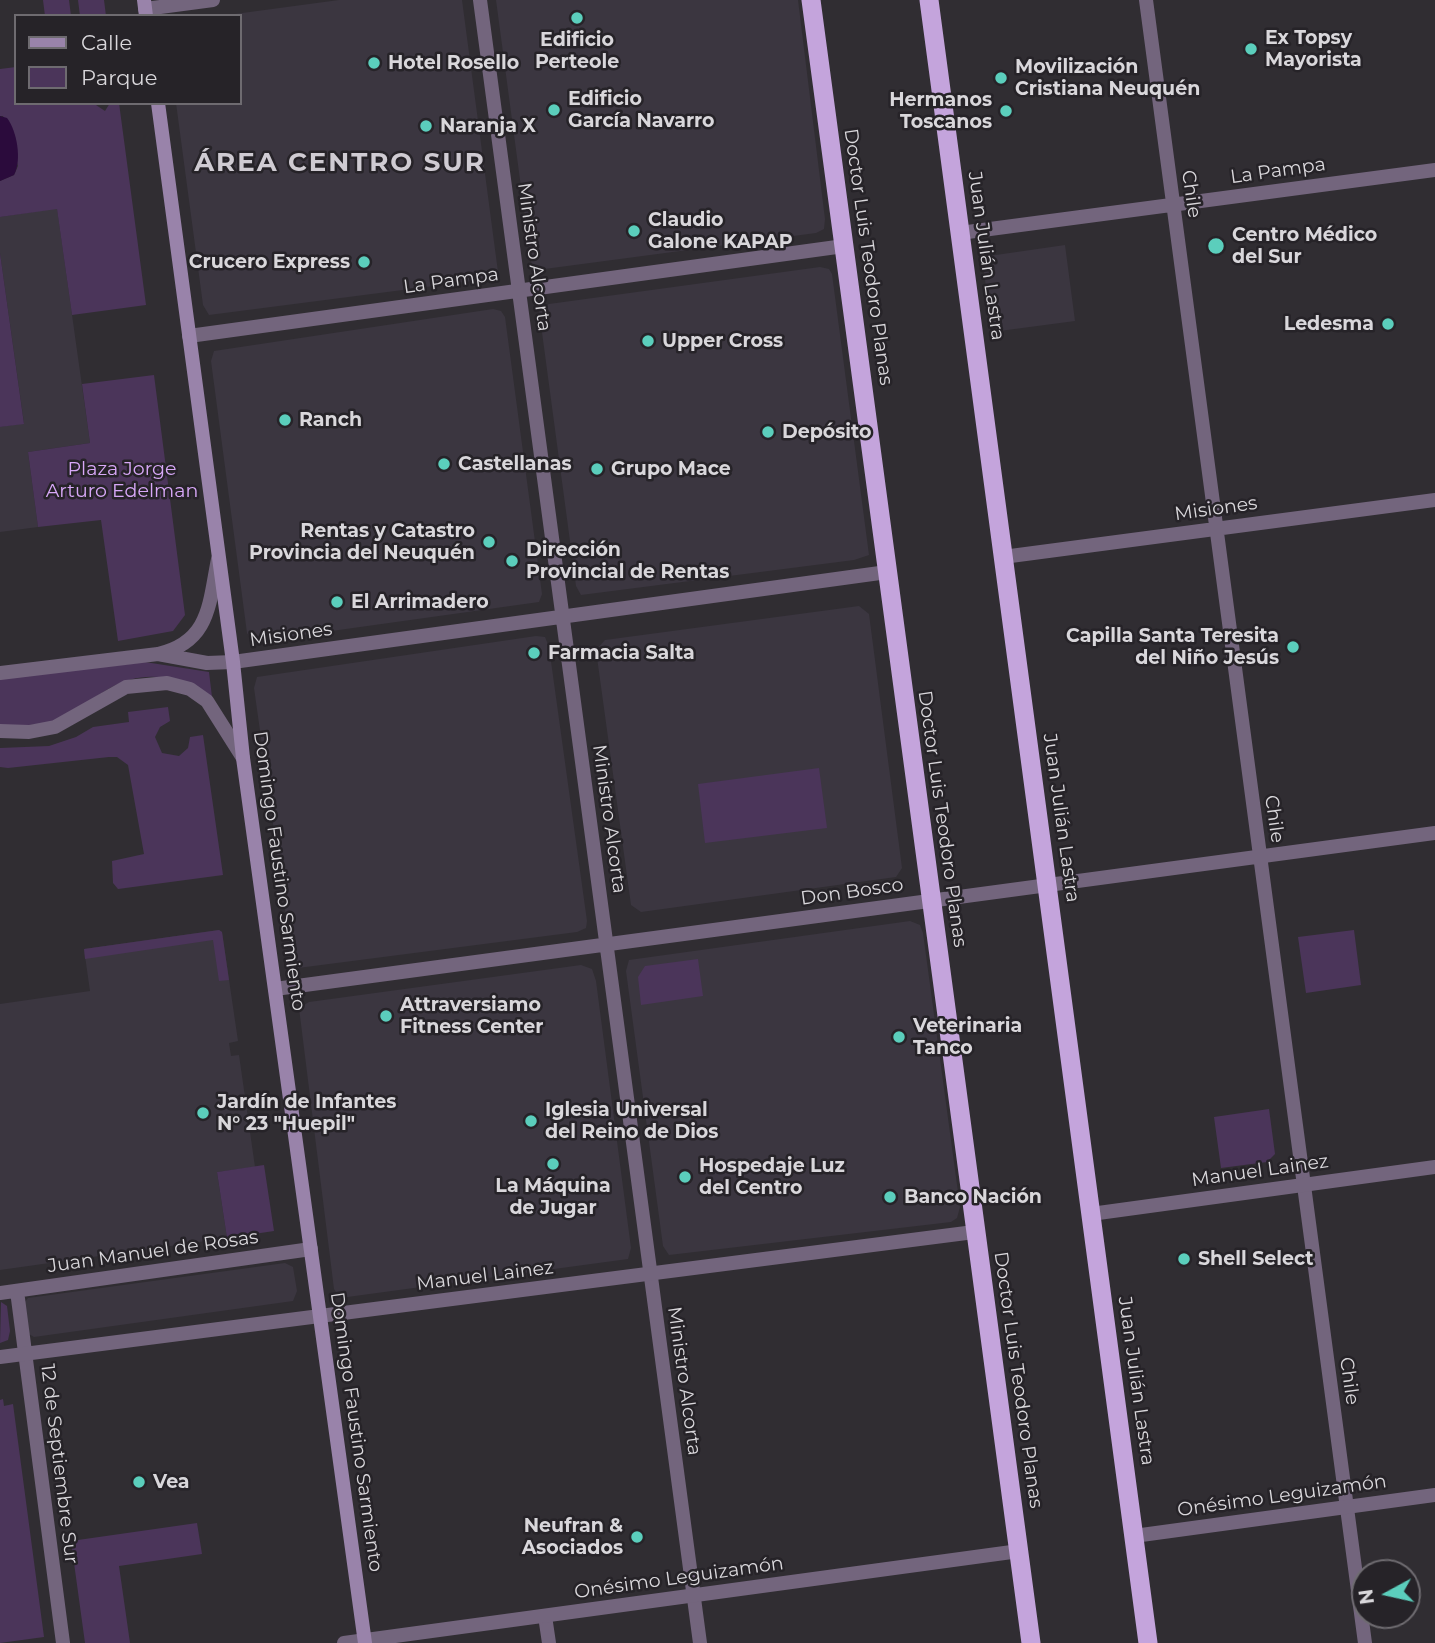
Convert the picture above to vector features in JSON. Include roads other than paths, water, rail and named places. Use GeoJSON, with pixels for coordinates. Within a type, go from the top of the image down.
{"type":"FeatureCollection","features":[{"type":"Feature","properties":{"kind":"highway","name":"Doctor Luis Teodoro Planas"},"geometry":{"type":"LineString","coordinates":[[811,0],[1031,1643]]}},
{"type":"Feature","properties":{"kind":"highway","name":"Juan Julián Lastra"},"geometry":{"type":"LineString","coordinates":[[929,0],[1148,1643]]}},
{"type":"Feature","properties":{"kind":"main road","name":"Domingo Faustino Sarmiento"},"geometry":{"type":"LineString","coordinates":[[158,105],[233,662],[243,758],[365,1642]]}},
{"type":"Feature","properties":{"kind":"street"},"geometry":{"type":"LineString","coordinates":[[145,8],[213,0]]}},
{"type":"Feature","properties":{"kind":"street","name":"Ministro Alcorta"},"geometry":{"type":"LineString","coordinates":[[480,0],[700,1643]]}},
{"type":"Feature","properties":{"kind":"street","name":"Chile"},"geometry":{"type":"LineString","coordinates":[[1146,0],[1365,1643]]}},
{"type":"Feature","properties":{"kind":"street","name":"La Pampa"},"geometry":{"type":"LineString","coordinates":[[960,233],[1435,170]]}},
{"type":"Feature","properties":{"kind":"street","name":"La Pampa"},"geometry":{"type":"LineString","coordinates":[[189,335],[844,247]]}},
{"type":"Feature","properties":{"kind":"street","name":"Misiones"},"geometry":{"type":"LineString","coordinates":[[1003,557],[1435,500]]}},
{"type":"Feature","properties":{"kind":"street"},"geometry":{"type":"LineString","coordinates":[[0,673],[158,654],[183,646],[200,629],[206,615],[219,556]]}},
{"type":"Feature","properties":{"kind":"street","name":"Misiones"},"geometry":{"type":"LineString","coordinates":[[158,654],[207,663],[233,662],[887,572]]}},
{"type":"Feature","properties":{"kind":"street"},"geometry":{"type":"LineString","coordinates":[[0,731],[29,732],[55,727],[126,687],[167,683],[190,689],[207,701],[243,758]]}},
{"type":"Feature","properties":{"kind":"street","name":"Don Bosco"},"geometry":{"type":"LineString","coordinates":[[275,989],[1046,883],[1435,834]]}},
{"type":"Feature","properties":{"kind":"street","name":"Manuel Lainez"},"geometry":{"type":"LineString","coordinates":[[1091,1214],[1435,1167]]}},
{"type":"Feature","properties":{"kind":"street","name":"Manuel Lainez"},"geometry":{"type":"LineString","coordinates":[[0,1357],[974,1232]]}},
{"type":"Feature","properties":{"kind":"street","name":"Juan Manuel de Rosas"},"geometry":{"type":"LineString","coordinates":[[0,1293],[311,1249]]}},
{"type":"Feature","properties":{"kind":"street","name":"12 de Septiembre Sur"},"geometry":{"type":"LineString","coordinates":[[17,1291],[63,1643]]}},
{"type":"Feature","properties":{"kind":"street","name":"Onésimo Leguizamón"},"geometry":{"type":"LineString","coordinates":[[1134,1536],[1435,1495]]}},
{"type":"Feature","properties":{"kind":"street","name":"Onésimo Leguizamón"},"geometry":{"type":"LineString","coordinates":[[344,1643],[1019,1551]]}},
{"type":"Feature","properties":{"kind":"street"},"geometry":{"type":"LineString","coordinates":[[545,1616],[549,1643]]}},
{"type":"Feature","properties":{"kind":"place","name":"Edificio Perteole"},"geometry":{"type":"Point","coordinates":[577,18]}},
{"type":"Feature","properties":{"kind":"place","name":"Ex Topsy Mayorista"},"geometry":{"type":"Point","coordinates":[1251,49]}},
{"type":"Feature","properties":{"kind":"place","name":"Hotel Rosello"},"geometry":{"type":"Point","coordinates":[374,63]}},
{"type":"Feature","properties":{"kind":"place","name":"Movilización Cristiana Neuquén"},"geometry":{"type":"Point","coordinates":[1001,78]}},
{"type":"Feature","properties":{"kind":"place","name":"Edificio García Navarro"},"geometry":{"type":"Point","coordinates":[554,110]}},
{"type":"Feature","properties":{"kind":"place","name":"Hermanos Toscanos"},"geometry":{"type":"Point","coordinates":[1006,111]}},
{"type":"Feature","properties":{"kind":"place","name":"Naranja X"},"geometry":{"type":"Point","coordinates":[426,126]}},
{"type":"Feature","properties":{"kind":"place","name":"Claudio Galone KAPAP"},"geometry":{"type":"Point","coordinates":[634,231]}},
{"type":"Feature","properties":{"kind":"place","name":"Centro Médico del Sur"},"geometry":{"type":"Point","coordinates":[1216,246]}},
{"type":"Feature","properties":{"kind":"place","name":"Crucero Express"},"geometry":{"type":"Point","coordinates":[364,262]}},
{"type":"Feature","properties":{"kind":"place","name":"Ledesma"},"geometry":{"type":"Point","coordinates":[1388,324]}},
{"type":"Feature","properties":{"kind":"place","name":"Upper Cross"},"geometry":{"type":"Point","coordinates":[648,341]}},
{"type":"Feature","properties":{"kind":"place","name":"Ranch"},"geometry":{"type":"Point","coordinates":[285,420]}},
{"type":"Feature","properties":{"kind":"place","name":"Depósito"},"geometry":{"type":"Point","coordinates":[768,432]}},
{"type":"Feature","properties":{"kind":"place","name":"Castellanas"},"geometry":{"type":"Point","coordinates":[444,464]}},
{"type":"Feature","properties":{"kind":"place","name":"Grupo Mace"},"geometry":{"type":"Point","coordinates":[597,469]}},
{"type":"Feature","properties":{"kind":"place","name":"Rentas y Catastro Provincia del Neuquén"},"geometry":{"type":"Point","coordinates":[489,542]}},
{"type":"Feature","properties":{"kind":"place","name":"Dirección Provincial de Rentas"},"geometry":{"type":"Point","coordinates":[512,561]}},
{"type":"Feature","properties":{"kind":"place","name":"El Arrimadero"},"geometry":{"type":"Point","coordinates":[337,602]}},
{"type":"Feature","properties":{"kind":"place","name":"Capilla Santa Teresita del Niño Jesús"},"geometry":{"type":"Point","coordinates":[1293,647]}},
{"type":"Feature","properties":{"kind":"place","name":"Farmacia Salta"},"geometry":{"type":"Point","coordinates":[534,653]}},
{"type":"Feature","properties":{"kind":"place","name":"Attraversiamo Fitness Center"},"geometry":{"type":"Point","coordinates":[386,1016]}},
{"type":"Feature","properties":{"kind":"place","name":"Veterinaria Tanco"},"geometry":{"type":"Point","coordinates":[899,1037]}},
{"type":"Feature","properties":{"kind":"place","name":"Jardín de Infantes N° 23 \"Huepil\""},"geometry":{"type":"Point","coordinates":[203,1113]}},
{"type":"Feature","properties":{"kind":"place","name":"Iglesia Universal del Reino de Dios"},"geometry":{"type":"Point","coordinates":[531,1121]}},
{"type":"Feature","properties":{"kind":"place","name":"La Máquina de Jugar"},"geometry":{"type":"Point","coordinates":[553,1164]}},
{"type":"Feature","properties":{"kind":"place","name":"Hospedaje Luz del Centro"},"geometry":{"type":"Point","coordinates":[685,1177]}},
{"type":"Feature","properties":{"kind":"place","name":"Banco Nación"},"geometry":{"type":"Point","coordinates":[890,1197]}},
{"type":"Feature","properties":{"kind":"place","name":"Shell Select"},"geometry":{"type":"Point","coordinates":[1184,1259]}},
{"type":"Feature","properties":{"kind":"place","name":"Vea"},"geometry":{"type":"Point","coordinates":[139,1482]}},
{"type":"Feature","properties":{"kind":"place","name":"Neufran & Asociados"},"geometry":{"type":"Point","coordinates":[637,1537]}},
{"type":"Feature","properties":{"kind":"district","name":"ÁREA CENTRO SUR"},"geometry":{"type":"Point","coordinates":[340,163]}},
{"type":"Feature","properties":{"kind":"park label","name":"Plaza Jorge Arturo Edelman"},"geometry":{"type":"Point","coordinates":[122,480]}}]}
